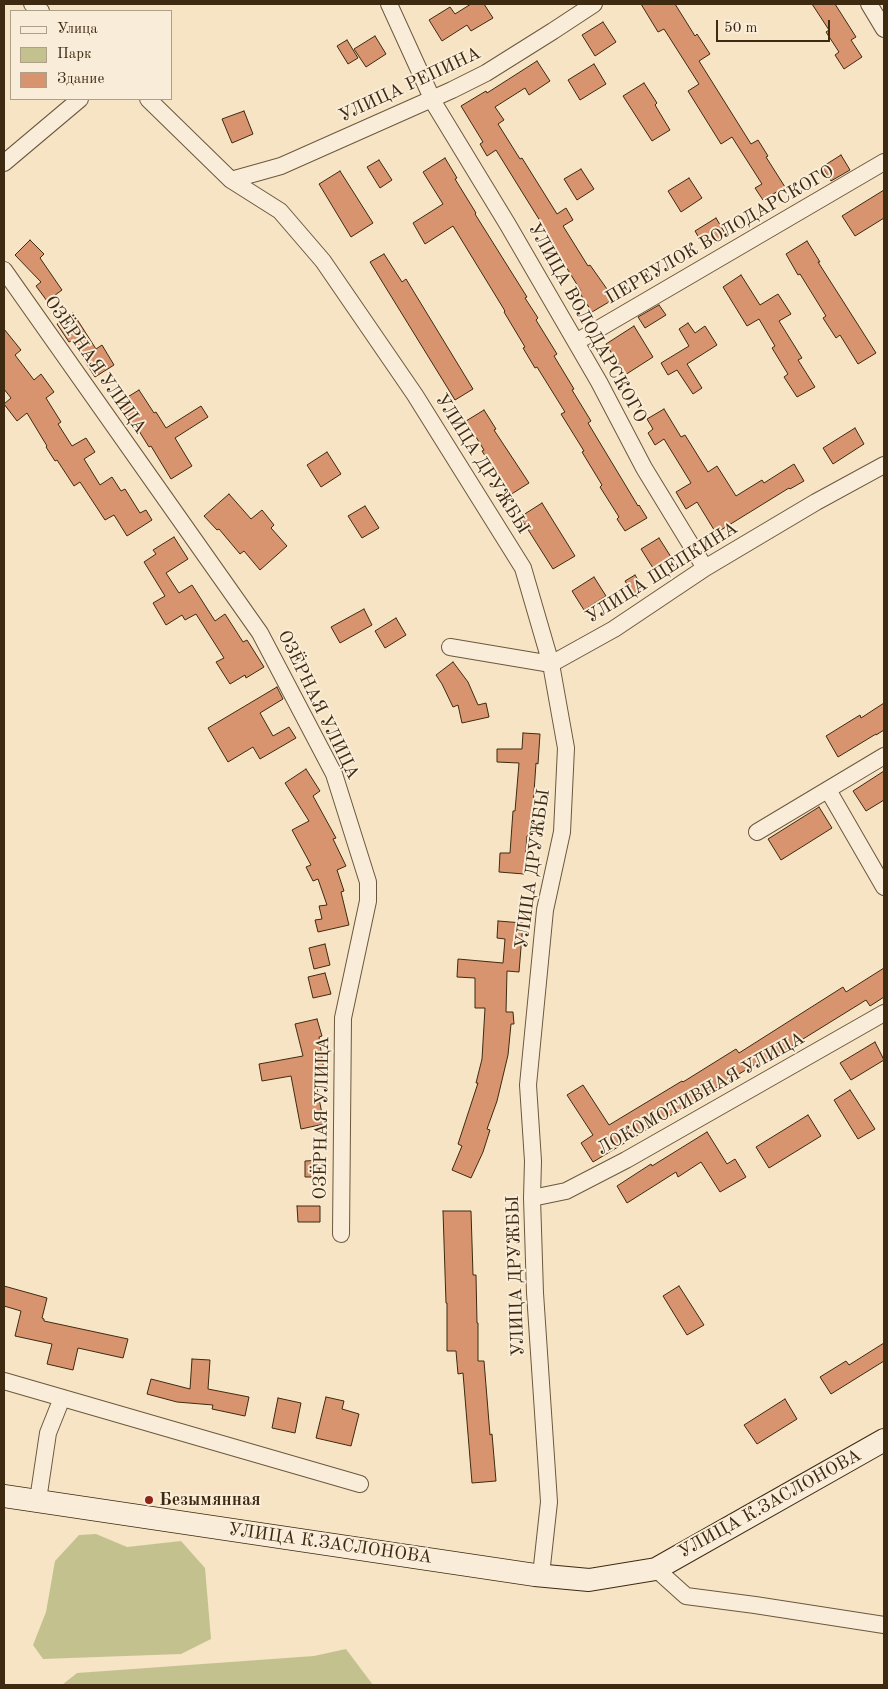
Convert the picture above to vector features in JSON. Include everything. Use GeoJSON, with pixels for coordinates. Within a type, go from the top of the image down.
{"type":"FeatureCollection","features":[{"type":"Feature","properties":{"kind":"street","name":"УЛИЦА ВОЛОДАРСКОГО"},"geometry":{"type":"LineString","coordinates":[[389,4],[433,99],[599,382],[644,468],[705,568]]}},
{"type":"Feature","properties":{"kind":"street","name":"УЛИЦА РЕПИНА"},"geometry":{"type":"LineString","coordinates":[[231,180],[281,166],[433,99],[486,73],[594,4]]}},
{"type":"Feature","properties":{"kind":"street"},"geometry":{"type":"LineString","coordinates":[[869,4],[884,29]]}},
{"type":"Feature","properties":{"kind":"street"},"geometry":{"type":"LineString","coordinates":[[4,163],[79,100]]}},
{"type":"Feature","properties":{"kind":"street","name":"УЛИЦА ДРУЖБЫ"},"geometry":{"type":"LineString","coordinates":[[149,100],[231,180],[280,211],[323,261],[415,395],[523,568],[550,664],[566,748],[562,832],[545,910],[528,1085],[533,1161],[532,1198],[535,1294],[549,1502],[541,1575]]}},
{"type":"Feature","properties":{"kind":"street","name":"ПЕРЕУЛОК ВОЛОДАРСКОГО"},"geometry":{"type":"LineString","coordinates":[[576,342],[884,162]]}},
{"type":"Feature","properties":{"kind":"street","name":"ОЗЁРНАЯ УЛИЦА"},"geometry":{"type":"LineString","coordinates":[[4,270],[260,633],[334,774],[368,882],[368,901],[343,1018],[341,1234]]}},
{"type":"Feature","properties":{"kind":"street","name":"УЛИЦА ЩЕПКИНА"},"geometry":{"type":"LineString","coordinates":[[550,664],[614,629],[705,568],[884,464]]}},
{"type":"Feature","properties":{"kind":"street"},"geometry":{"type":"LineString","coordinates":[[450,647],[550,664]]}},
{"type":"Feature","properties":{"kind":"street"},"geometry":{"type":"LineString","coordinates":[[757,832],[884,756]]}},
{"type":"Feature","properties":{"kind":"street"},"geometry":{"type":"LineString","coordinates":[[828,790],[884,887]]}},
{"type":"Feature","properties":{"kind":"street","name":"ЛОКОМОТИВНАЯ УЛИЦА"},"geometry":{"type":"LineString","coordinates":[[532,1198],[566,1192],[626,1160],[884,1013]]}},
{"type":"Feature","properties":{"kind":"street"},"geometry":{"type":"LineString","coordinates":[[4,1381],[360,1484]]}},
{"type":"Feature","properties":{"kind":"street"},"geometry":{"type":"LineString","coordinates":[[38,1500],[48,1433],[62,1398]]}},
{"type":"Feature","properties":{"kind":"street","name":"УЛИЦА К.ЗАСЛОНОВА"},"geometry":{"type":"LineString","coordinates":[[4,1496],[541,1575],[589,1580],[656,1569],[884,1440]]}},
{"type":"Feature","properties":{"kind":"street","name":"УЛИЦА К.ЗАСЛОНОВА"},"geometry":{"type":"LineString","coordinates":[[656,1569],[686,1596],[884,1625]]}},
{"type":"Feature","properties":{"kind":"green space"},"geometry":{"type":"Polygon","coordinates":[[[96,1534],[127,1547],[181,1541],[205,1568],[211,1639],[181,1654],[43,1659],[33,1645],[46,1612],[55,1561],[79,1535],[96,1534]]]}},
{"type":"Feature","properties":{"kind":"green space"},"geometry":{"type":"Polygon","coordinates":[[[346,1649],[373,1685],[62,1685],[77,1673],[314,1656],[346,1649]]]}},
{"type":"Feature","properties":{"kind":"building"},"geometry":{"type":"Polygon","coordinates":[[[471,4],[484,4],[493,18],[471,31],[467,25],[442,41],[429,20],[450,7],[455,14],[471,4]]]}},
{"type":"Feature","properties":{"kind":"building"},"geometry":{"type":"Polygon","coordinates":[[[641,4],[675,4],[695,36],[697,34],[710,54],[699,61],[751,144],[758,140],[768,156],[766,157],[785,187],[763,200],[755,188],[762,184],[732,137],[721,144],[688,91],[699,84],[664,29],[658,32],[641,4]]]}},
{"type":"Feature","properties":{"kind":"building"},"geometry":{"type":"Polygon","coordinates":[[[812,4],[835,4],[856,37],[851,40],[862,57],[844,69],[835,55],[839,52],[826,32],[829,30],[812,4]]]}},
{"type":"Feature","properties":{"kind":"building"},"geometry":{"type":"Polygon","coordinates":[[[603,22],[616,42],[595,56],[582,35],[603,22]]]}},
{"type":"Feature","properties":{"kind":"building"},"geometry":{"type":"Polygon","coordinates":[[[375,36],[386,54],[366,67],[354,49],[375,36]]]}},
{"type":"Feature","properties":{"kind":"building"},"geometry":{"type":"Polygon","coordinates":[[[347,40],[358,58],[348,64],[337,46],[347,40]]]}},
{"type":"Feature","properties":{"kind":"building"},"geometry":{"type":"Polygon","coordinates":[[[537,61],[550,81],[529,95],[525,88],[495,107],[504,120],[498,124],[557,214],[566,208],[573,220],[563,226],[588,266],[590,265],[614,299],[592,312],[548,238],[550,237],[496,150],[487,156],[480,144],[483,142],[461,106],[486,91],[487,93],[537,61]]]}},
{"type":"Feature","properties":{"kind":"building"},"geometry":{"type":"Polygon","coordinates":[[[594,64],[606,84],[580,100],[568,80],[594,64]]]}},
{"type":"Feature","properties":{"kind":"building"},"geometry":{"type":"Polygon","coordinates":[[[644,83],[657,103],[655,105],[670,130],[652,141],[623,96],[644,83]]]}},
{"type":"Feature","properties":{"kind":"building"},"geometry":{"type":"Polygon","coordinates":[[[244,111],[253,134],[232,143],[222,119],[244,111]]]}},
{"type":"Feature","properties":{"kind":"building"},"geometry":{"type":"Polygon","coordinates":[[[841,155],[850,170],[831,181],[822,167],[841,155]]]}},
{"type":"Feature","properties":{"kind":"building"},"geometry":{"type":"Polygon","coordinates":[[[445,158],[475,214],[527,297],[525,298],[538,318],[536,320],[557,354],[554,356],[591,421],[588,423],[647,518],[625,531],[617,519],[619,517],[600,487],[602,485],[582,452],[584,451],[561,414],[565,412],[537,367],[535,368],[505,311],[453,226],[425,244],[413,223],[443,204],[423,172],[445,158]]]}},
{"type":"Feature","properties":{"kind":"building"},"geometry":{"type":"Polygon","coordinates":[[[379,160],[392,180],[380,188],[367,167],[379,160]]]}},
{"type":"Feature","properties":{"kind":"building"},"geometry":{"type":"Polygon","coordinates":[[[581,169],[594,189],[577,200],[564,179],[581,169]]]}},
{"type":"Feature","properties":{"kind":"building"},"geometry":{"type":"Polygon","coordinates":[[[340,171],[373,223],[351,237],[319,184],[340,171]]]}},
{"type":"Feature","properties":{"kind":"building"},"geometry":{"type":"Polygon","coordinates":[[[689,178],[702,198],[681,212],[668,191],[689,178]]]}},
{"type":"Feature","properties":{"kind":"building"},"geometry":{"type":"Polygon","coordinates":[[[884,190],[884,218],[855,236],[842,216],[884,190]]]}},
{"type":"Feature","properties":{"kind":"building"},"geometry":{"type":"Polygon","coordinates":[[[716,218],[726,235],[705,248],[695,231],[716,218]]]}},
{"type":"Feature","properties":{"kind":"building"},"geometry":{"type":"Polygon","coordinates":[[[30,240],[44,254],[40,258],[62,290],[47,301],[36,286],[41,282],[15,255],[30,240]]]}},
{"type":"Feature","properties":{"kind":"building"},"geometry":{"type":"Polygon","coordinates":[[[807,241],[820,262],[818,262],[876,353],[858,364],[840,335],[836,338],[823,318],[826,316],[786,254],[807,241]]]}},
{"type":"Feature","properties":{"kind":"building"},"geometry":{"type":"Polygon","coordinates":[[[384,254],[402,282],[406,279],[473,389],[455,400],[370,262],[384,254]]]}},
{"type":"Feature","properties":{"kind":"building"},"geometry":{"type":"Polygon","coordinates":[[[741,275],[760,305],[778,294],[791,314],[779,321],[802,358],[798,360],[815,387],[797,397],[784,377],[788,374],[772,348],[775,346],[759,319],[747,326],[723,287],[741,275]]]}},
{"type":"Feature","properties":{"kind":"building"},"geometry":{"type":"Polygon","coordinates":[[[659,305],[666,315],[645,328],[638,317],[659,305]]]}},
{"type":"Feature","properties":{"kind":"building"},"geometry":{"type":"Polygon","coordinates":[[[73,313],[96,349],[102,345],[114,365],[95,377],[72,341],[69,342],[57,324],[73,313]]]}},
{"type":"Feature","properties":{"kind":"building"},"geometry":{"type":"Polygon","coordinates":[[[688,323],[695,333],[705,326],[717,345],[687,364],[702,388],[693,394],[677,370],[668,375],[661,363],[689,346],[679,329],[688,323]]]}},
{"type":"Feature","properties":{"kind":"building"},"geometry":{"type":"Polygon","coordinates":[[[634,326],[653,357],[625,375],[606,344],[634,326]]]}},
{"type":"Feature","properties":{"kind":"building"},"geometry":{"type":"Polygon","coordinates":[[[4,329],[21,350],[15,355],[34,380],[41,374],[54,392],[46,398],[61,422],[58,424],[72,446],[86,438],[95,452],[84,459],[100,485],[112,477],[121,491],[125,489],[140,513],[146,510],[152,520],[127,536],[114,515],[105,520],[80,482],[74,486],[57,460],[55,461],[27,413],[17,421],[4,404],[11,398],[4,389],[4,329]]]}},
{"type":"Feature","properties":{"kind":"building"},"geometry":{"type":"Polygon","coordinates":[[[139,390],[166,428],[201,406],[208,417],[175,438],[192,466],[171,479],[151,446],[149,447],[134,423],[132,425],[118,403],[139,390]]]}},
{"type":"Feature","properties":{"kind":"building"},"geometry":{"type":"Polygon","coordinates":[[[664,409],[681,437],[685,435],[708,472],[717,466],[736,496],[762,480],[764,483],[794,464],[804,481],[789,488],[716,533],[697,502],[686,509],[676,492],[691,483],[664,439],[655,445],[648,433],[653,429],[647,419],[664,409]]]}},
{"type":"Feature","properties":{"kind":"building"},"geometry":{"type":"Polygon","coordinates":[[[484,410],[496,429],[494,430],[529,483],[510,495],[482,451],[484,450],[466,421],[484,410]]]}},
{"type":"Feature","properties":{"kind":"building"},"geometry":{"type":"Polygon","coordinates":[[[855,428],[864,444],[833,464],[823,448],[855,428]]]}},
{"type":"Feature","properties":{"kind":"building"},"geometry":{"type":"Polygon","coordinates":[[[327,452],[341,474],[321,487],[307,465],[327,452]]]}},
{"type":"Feature","properties":{"kind":"building"},"geometry":{"type":"Polygon","coordinates":[[[229,494],[251,519],[262,510],[274,525],[271,528],[287,546],[260,570],[244,551],[240,554],[219,529],[217,530],[204,516],[229,494]]]}},
{"type":"Feature","properties":{"kind":"building"},"geometry":{"type":"Polygon","coordinates":[[[542,503],[575,556],[553,569],[520,517],[542,503]]]}},
{"type":"Feature","properties":{"kind":"building"},"geometry":{"type":"Polygon","coordinates":[[[365,506],[379,528],[362,538],[348,516],[365,506]]]}},
{"type":"Feature","properties":{"kind":"building"},"geometry":{"type":"Polygon","coordinates":[[[174,537],[188,559],[166,573],[179,593],[192,585],[215,621],[225,614],[243,642],[247,640],[264,667],[246,678],[245,675],[230,684],[216,662],[224,658],[196,614],[185,620],[182,615],[166,625],[153,603],[165,596],[144,562],[156,554],[153,550],[174,537]]]}},
{"type":"Feature","properties":{"kind":"building"},"geometry":{"type":"Polygon","coordinates":[[[659,538],[671,557],[653,568],[641,549],[659,538]]]}},
{"type":"Feature","properties":{"kind":"building"},"geometry":{"type":"Polygon","coordinates":[[[635,575],[643,588],[633,594],[625,581],[635,575]]]}},
{"type":"Feature","properties":{"kind":"building"},"geometry":{"type":"Polygon","coordinates":[[[594,577],[606,596],[584,610],[572,591],[594,577]]]}},
{"type":"Feature","properties":{"kind":"building"},"geometry":{"type":"Polygon","coordinates":[[[364,609],[372,625],[340,643],[331,627],[364,609]]]}},
{"type":"Feature","properties":{"kind":"building"},"geometry":{"type":"Polygon","coordinates":[[[396,618],[406,635],[385,648],[375,631],[396,618]]]}},
{"type":"Feature","properties":{"kind":"building"},"geometry":{"type":"Polygon","coordinates":[[[453,662],[468,682],[478,705],[486,703],[489,717],[462,723],[458,705],[453,707],[436,675],[453,662]]]}},
{"type":"Feature","properties":{"kind":"building"},"geometry":{"type":"Polygon","coordinates":[[[277,687],[283,699],[260,713],[273,736],[289,727],[296,738],[260,759],[253,747],[228,762],[208,728],[277,687]]]}},
{"type":"Feature","properties":{"kind":"building"},"geometry":{"type":"Polygon","coordinates":[[[884,703],[884,730],[838,757],[826,736],[860,715],[861,718],[884,703]]]}},
{"type":"Feature","properties":{"kind":"building"},"geometry":{"type":"Polygon","coordinates":[[[523,733],[540,734],[531,836],[527,836],[524,874],[499,872],[500,853],[510,853],[519,763],[497,762],[497,749],[522,749],[523,733]]]}},
{"type":"Feature","properties":{"kind":"building"},"geometry":{"type":"Polygon","coordinates":[[[306,769],[320,791],[313,796],[336,838],[333,839],[346,866],[337,870],[344,891],[341,892],[349,925],[318,932],[315,920],[322,919],[319,906],[327,905],[318,879],[313,881],[306,867],[311,865],[292,830],[309,821],[285,783],[306,769]]]}},
{"type":"Feature","properties":{"kind":"building"},"geometry":{"type":"Polygon","coordinates":[[[884,771],[884,800],[866,811],[853,791],[884,771]]]}},
{"type":"Feature","properties":{"kind":"building"},"geometry":{"type":"Polygon","coordinates":[[[819,807],[832,828],[781,860],[768,839],[819,807]]]}},
{"type":"Feature","properties":{"kind":"building"},"geometry":{"type":"Polygon","coordinates":[[[498,921],[523,923],[519,972],[507,971],[506,1012],[513,1012],[514,1024],[511,1024],[508,1055],[497,1101],[487,1129],[490,1130],[483,1152],[471,1178],[452,1170],[462,1146],[458,1144],[478,1083],[476,1083],[482,1059],[485,1008],[475,1008],[475,978],[457,977],[458,959],[503,963],[505,939],[497,938],[498,921]]]}},
{"type":"Feature","properties":{"kind":"building"},"geometry":{"type":"Polygon","coordinates":[[[325,944],[330,965],[314,969],[309,948],[325,944]]]}},
{"type":"Feature","properties":{"kind":"building"},"geometry":{"type":"Polygon","coordinates":[[[884,968],[884,997],[870,1006],[866,1000],[761,1065],[759,1062],[593,1162],[581,1143],[593,1135],[567,1095],[583,1085],[609,1125],[736,1049],[739,1053],[843,987],[846,992],[884,968]]]}},
{"type":"Feature","properties":{"kind":"building"},"geometry":{"type":"Polygon","coordinates":[[[325,973],[331,994],[313,998],[308,977],[325,973]]]}},
{"type":"Feature","properties":{"kind":"building"},"geometry":{"type":"Polygon","coordinates":[[[317,1019],[322,1036],[319,1037],[324,1071],[314,1073],[324,1124],[301,1129],[291,1076],[262,1081],[259,1064],[303,1056],[295,1024],[317,1019]]]}},
{"type":"Feature","properties":{"kind":"building"},"geometry":{"type":"Polygon","coordinates":[[[875,1042],[884,1060],[851,1080],[840,1063],[875,1042]]]}},
{"type":"Feature","properties":{"kind":"building"},"geometry":{"type":"Polygon","coordinates":[[[850,1090],[875,1129],[858,1139],[834,1100],[850,1090]]]}},
{"type":"Feature","properties":{"kind":"building"},"geometry":{"type":"Polygon","coordinates":[[[808,1115],[821,1136],[769,1168],[756,1147],[808,1115]]]}},
{"type":"Feature","properties":{"kind":"building"},"geometry":{"type":"Polygon","coordinates":[[[707,1132],[727,1164],[735,1159],[746,1177],[720,1192],[701,1162],[678,1177],[676,1172],[627,1203],[617,1186],[707,1132]]]}},
{"type":"Feature","properties":{"kind":"building"},"geometry":{"type":"Polygon","coordinates":[[[323,1160],[323,1177],[305,1177],[305,1161],[323,1160]]]}},
{"type":"Feature","properties":{"kind":"building"},"geometry":{"type":"Polygon","coordinates":[[[297,1206],[320,1206],[320,1222],[298,1222],[297,1206]]]}},
{"type":"Feature","properties":{"kind":"building"},"geometry":{"type":"Polygon","coordinates":[[[443,1211],[471,1211],[473,1275],[476,1275],[478,1361],[484,1361],[496,1481],[472,1483],[463,1373],[458,1374],[456,1351],[447,1351],[443,1211]]]}},
{"type":"Feature","properties":{"kind":"building"},"geometry":{"type":"Polygon","coordinates":[[[4,1286],[47,1298],[42,1318],[44,1321],[128,1339],[123,1358],[78,1348],[73,1370],[47,1364],[52,1344],[15,1336],[21,1311],[4,1306],[4,1286]]]}},
{"type":"Feature","properties":{"kind":"building"},"geometry":{"type":"Polygon","coordinates":[[[679,1286],[704,1325],[687,1335],[663,1296],[679,1286]]]}},
{"type":"Feature","properties":{"kind":"building"},"geometry":{"type":"Polygon","coordinates":[[[884,1343],[884,1361],[831,1394],[820,1377],[846,1361],[849,1365],[884,1343]]]}},
{"type":"Feature","properties":{"kind":"building"},"geometry":{"type":"Polygon","coordinates":[[[192,1359],[210,1360],[208,1389],[249,1397],[245,1416],[212,1409],[213,1405],[177,1402],[147,1394],[151,1379],[190,1389],[192,1359]]]}},
{"type":"Feature","properties":{"kind":"building"},"geometry":{"type":"Polygon","coordinates":[[[326,1397],[344,1401],[342,1409],[359,1414],[351,1446],[316,1438],[326,1397]]]}},
{"type":"Feature","properties":{"kind":"building"},"geometry":{"type":"Polygon","coordinates":[[[278,1398],[301,1403],[295,1433],[272,1428],[278,1398]]]}},
{"type":"Feature","properties":{"kind":"building"},"geometry":{"type":"Polygon","coordinates":[[[785,1399],[797,1419],[757,1444],[744,1425],[785,1399]]]}},
{"type":"Feature","properties":{"kind":"place","name":"Безымянная"},"geometry":{"type":"Point","coordinates":[149,1500]}}]}
